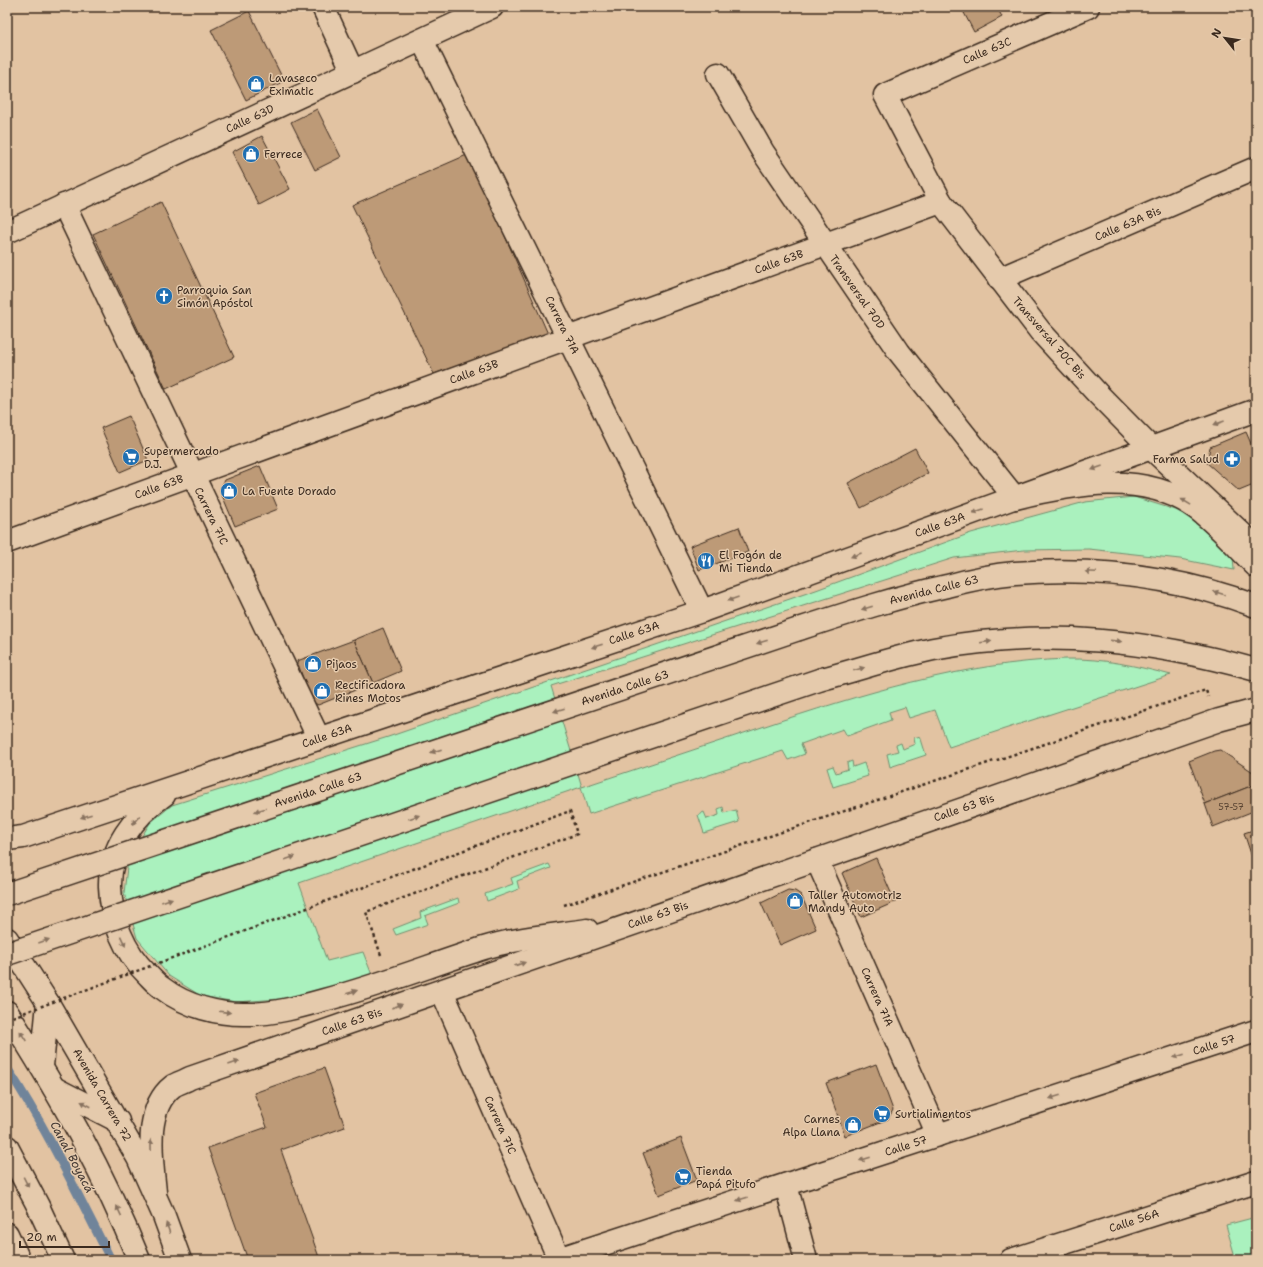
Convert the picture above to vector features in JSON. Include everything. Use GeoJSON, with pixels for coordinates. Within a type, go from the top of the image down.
{"type":"FeatureCollection","features":[{"type":"Feature","properties":{"kind":"main road"},"geometry":{"type":"LineString","coordinates":[[324,7],[353,72]]}},
{"type":"Feature","properties":{"kind":"main road","name":"Calle 63D"},"geometry":{"type":"LineString","coordinates":[[7,232],[492,7]]}},
{"type":"Feature","properties":{"kind":"main road","name":"Calle 63C"},"geometry":{"type":"LineString","coordinates":[[885,95],[1088,7]]}},
{"type":"Feature","properties":{"kind":"main road","name":"Carrera 71A"},"geometry":{"type":"LineString","coordinates":[[422,40],[702,611]]}},
{"type":"Feature","properties":{"kind":"main road","name":"Transversal 70D"},"geometry":{"type":"LineString","coordinates":[[718,74],[763,152],[899,352],[1015,498]]}},
{"type":"Feature","properties":{"kind":"main road","name":"Transversal 70C Bis"},"geometry":{"type":"LineString","coordinates":[[885,95],[941,202],[1040,331],[1097,393],[1151,448],[1256,547]]}},
{"type":"Feature","properties":{"kind":"main road","name":"Calle 63A Bis"},"geometry":{"type":"LineString","coordinates":[[999,279],[1256,168]]}},
{"type":"Feature","properties":{"kind":"main road","name":"Calle 63B"},"geometry":{"type":"LineString","coordinates":[[7,542],[941,202]]}},
{"type":"Feature","properties":{"kind":"main road","name":"Carrera 71C"},"geometry":{"type":"LineString","coordinates":[[64,205],[318,739]]}},
{"type":"Feature","properties":{"kind":"main road","name":"Calle 63A"},"geometry":{"type":"LineString","coordinates":[[7,839],[23,837],[702,611],[1256,410]]}},
{"type":"Feature","properties":{"kind":"main road"},"geometry":{"type":"LineString","coordinates":[[1015,498],[1056,488],[1105,484],[1134,485],[1161,491],[1179,498],[1197,509],[1256,566]]}},
{"type":"Feature","properties":{"kind":"main road","name":"Avenida Calle 63"},"geometry":{"type":"LineString","coordinates":[[7,894],[846,614],[928,590],[973,579],[1015,573],[1071,571],[1123,574],[1203,588],[1256,606]]}},
{"type":"Feature","properties":{"kind":"main road"},"geometry":{"type":"LineString","coordinates":[[7,954],[822,679],[938,648],[1003,640],[1062,637],[1118,641],[1177,650],[1256,670]]}},
{"type":"Feature","properties":{"kind":"main road","name":"Calle 63 Bis"},"geometry":{"type":"LineString","coordinates":[[155,1198],[151,1143],[153,1119],[163,1098],[173,1086],[196,1076],[817,860],[1251,714]]}},
{"type":"Feature","properties":{"kind":"main road"},"geometry":{"type":"LineString","coordinates":[[176,786],[148,806],[133,822],[120,844],[110,871],[110,900],[119,932],[125,946],[142,969],[162,988],[190,1004],[214,1010],[247,1014],[287,1010],[348,994],[507,942],[640,922]]}},
{"type":"Feature","properties":{"kind":"main road","name":"Carrera 71A"},"geometry":{"type":"LineString","coordinates":[[817,860],[938,1135]]}},
{"type":"Feature","properties":{"kind":"main road","name":"Avenida Carrera 72"},"geometry":{"type":"LineString","coordinates":[[7,939],[48,1003],[118,1121],[138,1158],[180,1260]]}},
{"type":"Feature","properties":{"kind":"main road","name":"Carrera 71C"},"geometry":{"type":"LineString","coordinates":[[442,991],[557,1259]]}},
{"type":"Feature","properties":{"kind":"main road"},"geometry":{"type":"LineString","coordinates":[[42,1066],[48,1003]]}},
{"type":"Feature","properties":{"kind":"main road"},"geometry":{"type":"LineString","coordinates":[[7,1012],[42,1066],[98,1167],[139,1260]]}},
{"type":"Feature","properties":{"kind":"main road","name":"Calle 57"},"geometry":{"type":"LineString","coordinates":[[557,1259],[1256,1031]]}},
{"type":"Feature","properties":{"kind":"main road"},"geometry":{"type":"LineString","coordinates":[[54,1088],[118,1121]]}},
{"type":"Feature","properties":{"kind":"main road"},"geometry":{"type":"LineString","coordinates":[[7,1148],[38,1206],[63,1260]]}},
{"type":"Feature","properties":{"kind":"main road","name":"Calle 56A"},"geometry":{"type":"LineString","coordinates":[[1011,1260],[1256,1182]]}},
{"type":"Feature","properties":{"kind":"main road"},"geometry":{"type":"LineString","coordinates":[[786,1185],[806,1260]]}},
{"type":"Feature","properties":{"kind":"main road"},"geometry":{"type":"LineString","coordinates":[[7,1234],[19,1260]]}},
{"type":"Feature","properties":{"kind":"path"},"geometry":{"type":"LineString","coordinates":[[561,906],[1206,690]]}},
{"type":"Feature","properties":{"kind":"path"},"geometry":{"type":"LineString","coordinates":[[7,1019],[570,811],[577,834],[366,912],[384,962]]}},
{"type":"Feature","properties":{"kind":"green space"},"geometry":{"type":"Polygon","coordinates":[[[1134,497],[1179,511],[1202,526],[1233,556],[1234,570],[1180,559],[1089,549],[1024,550],[954,558],[551,686],[582,787],[836,703],[912,682],[950,674],[1027,662],[1079,659],[1119,663],[1171,675],[949,747],[935,710],[909,718],[905,707],[889,712],[891,720],[847,736],[843,729],[801,744],[805,754],[788,760],[783,751],[589,814],[581,787],[299,883],[327,961],[363,952],[372,975],[324,989],[280,999],[236,1002],[201,996],[169,976],[137,938],[124,893],[128,859],[150,823],[172,805],[388,737],[816,590],[971,533],[1085,502],[1134,497]]]}},
{"type":"Feature","properties":{"kind":"green space"},"geometry":{"type":"Polygon","coordinates":[[[920,736],[926,755],[890,767],[887,754],[898,751],[896,745],[901,743],[903,749],[915,744],[914,738],[920,736]]]}},
{"type":"Feature","properties":{"kind":"green space"},"geometry":{"type":"Polygon","coordinates":[[[852,761],[853,767],[864,763],[868,776],[833,787],[827,768],[833,766],[836,773],[848,769],[847,763],[852,761]]]}},
{"type":"Feature","properties":{"kind":"green space"},"geometry":{"type":"Polygon","coordinates":[[[723,807],[724,813],[736,810],[739,822],[704,833],[698,815],[704,812],[707,819],[719,815],[718,809],[723,807]]]}},
{"type":"Feature","properties":{"kind":"green space"},"geometry":{"type":"Polygon","coordinates":[[[549,864],[551,868],[517,881],[519,889],[487,901],[485,894],[513,884],[511,878],[549,864]]]}},
{"type":"Feature","properties":{"kind":"green space"},"geometry":{"type":"Polygon","coordinates":[[[458,898],[459,903],[425,916],[428,924],[396,935],[393,929],[421,918],[420,912],[458,898]]]}},
{"type":"Feature","properties":{"kind":"green space"},"geometry":{"type":"Polygon","coordinates":[[[1256,1217],[1256,1260],[1236,1260],[1226,1225],[1256,1217]]]}},
{"type":"Feature","properties":{"kind":"building"},"geometry":{"type":"Polygon","coordinates":[[[961,7],[997,7],[1002,17],[974,32],[961,7]]]}},
{"type":"Feature","properties":{"kind":"building"},"geometry":{"type":"Polygon","coordinates":[[[249,11],[284,81],[246,100],[211,30],[249,11]]]}},
{"type":"Feature","properties":{"kind":"building"},"geometry":{"type":"Polygon","coordinates":[[[317,109],[341,157],[315,170],[291,122],[317,109]]]}},
{"type":"Feature","properties":{"kind":"building"},"geometry":{"type":"Polygon","coordinates":[[[262,136],[290,189],[259,205],[232,152],[262,136]]]}},
{"type":"Feature","properties":{"kind":"building"},"geometry":{"type":"Polygon","coordinates":[[[469,154],[548,334],[434,374],[352,205],[469,154]]]}},
{"type":"Feature","properties":{"kind":"building","name":"Parroquia San Simón Apóstol"},"geometry":{"type":"Polygon","coordinates":[[[161,202],[234,357],[166,389],[93,234],[161,202]]]}},
{"type":"Feature","properties":{"kind":"building"},"geometry":{"type":"Polygon","coordinates":[[[129,416],[148,460],[120,472],[101,428],[129,416]]]}},
{"type":"Feature","properties":{"kind":"building","name":"Farma Salud"},"geometry":{"type":"Polygon","coordinates":[[[1246,432],[1256,455],[1256,484],[1239,491],[1207,463],[1210,447],[1246,432]]]}},
{"type":"Feature","properties":{"kind":"building"},"geometry":{"type":"Polygon","coordinates":[[[915,448],[928,473],[861,508],[848,483],[915,448]]]}},
{"type":"Feature","properties":{"kind":"building"},"geometry":{"type":"Polygon","coordinates":[[[260,466],[278,509],[235,526],[220,490],[225,480],[260,466]]]}},
{"type":"Feature","properties":{"kind":"building"},"geometry":{"type":"Polygon","coordinates":[[[739,527],[748,552],[699,570],[690,546],[739,527]]]}},
{"type":"Feature","properties":{"kind":"building"},"geometry":{"type":"Polygon","coordinates":[[[383,628],[401,671],[373,683],[354,640],[383,628]]]}},
{"type":"Feature","properties":{"kind":"building"},"geometry":{"type":"Polygon","coordinates":[[[354,640],[373,683],[318,705],[311,701],[297,661],[354,640]]]}},
{"type":"Feature","properties":{"kind":"building"},"geometry":{"type":"Polygon","coordinates":[[[1220,750],[1256,774],[1256,784],[1205,804],[1189,761],[1220,750]]]}},
{"type":"Feature","properties":{"kind":"building"},"geometry":{"type":"Polygon","coordinates":[[[1256,784],[1256,810],[1213,827],[1205,804],[1256,784]]]}},
{"type":"Feature","properties":{"kind":"building"},"geometry":{"type":"Polygon","coordinates":[[[1256,829],[1256,859],[1253,860],[1244,833],[1256,829]]]}},
{"type":"Feature","properties":{"kind":"building"},"geometry":{"type":"Polygon","coordinates":[[[876,858],[895,902],[861,917],[842,873],[876,858]]]}},
{"type":"Feature","properties":{"kind":"building"},"geometry":{"type":"Polygon","coordinates":[[[788,890],[795,891],[801,895],[816,929],[780,945],[761,903],[788,890]]]}},
{"type":"Feature","properties":{"kind":"building"},"geometry":{"type":"Polygon","coordinates":[[[876,1064],[893,1110],[888,1119],[845,1136],[826,1083],[876,1064]]]}},
{"type":"Feature","properties":{"kind":"building"},"geometry":{"type":"Polygon","coordinates":[[[324,1068],[345,1127],[281,1150],[320,1260],[248,1260],[208,1148],[267,1127],[254,1093],[324,1068]]]}},
{"type":"Feature","properties":{"kind":"building"},"geometry":{"type":"Polygon","coordinates":[[[681,1138],[697,1180],[659,1195],[643,1153],[681,1138]]]}},
{"type":"Feature","properties":{"kind":"waterway","name":"Canal Boyacá"},"geometry":{"type":"LineString","coordinates":[[7,1068],[49,1138],[111,1260]]}},
{"type":"Feature","properties":{"kind":"place","name":"Lavaseco Eximatic"},"geometry":{"type":"Point","coordinates":[256,84]}},
{"type":"Feature","properties":{"kind":"place","name":"Ferrece"},"geometry":{"type":"Point","coordinates":[251,154]}},
{"type":"Feature","properties":{"kind":"place","name":"Parroquia San Simón Apóstol"},"geometry":{"type":"Point","coordinates":[164,296]}},
{"type":"Feature","properties":{"kind":"place","name":"Supermercado D.J."},"geometry":{"type":"Point","coordinates":[131,457]}},
{"type":"Feature","properties":{"kind":"place","name":"Farma Salud"},"geometry":{"type":"Point","coordinates":[1232,459]}},
{"type":"Feature","properties":{"kind":"place","name":"La Fuente Dorado"},"geometry":{"type":"Point","coordinates":[229,491]}},
{"type":"Feature","properties":{"kind":"place","name":"El Fogón de Mi Tienda"},"geometry":{"type":"Point","coordinates":[706,561]}},
{"type":"Feature","properties":{"kind":"place","name":"Pijaos"},"geometry":{"type":"Point","coordinates":[313,664]}},
{"type":"Feature","properties":{"kind":"place","name":"Rectificadora Rines Motos"},"geometry":{"type":"Point","coordinates":[322,691]}},
{"type":"Feature","properties":{"kind":"place","name":"Taller Automotriz Mandy Auto"},"geometry":{"type":"Point","coordinates":[795,901]}},
{"type":"Feature","properties":{"kind":"place","name":"Surtialimentos"},"geometry":{"type":"Point","coordinates":[882,1114]}},
{"type":"Feature","properties":{"kind":"place","name":"Carnes Alpa Llana"},"geometry":{"type":"Point","coordinates":[853,1125]}},
{"type":"Feature","properties":{"kind":"place","name":"Tienda Papá Pitufo"},"geometry":{"type":"Point","coordinates":[683,1177]}}]}
